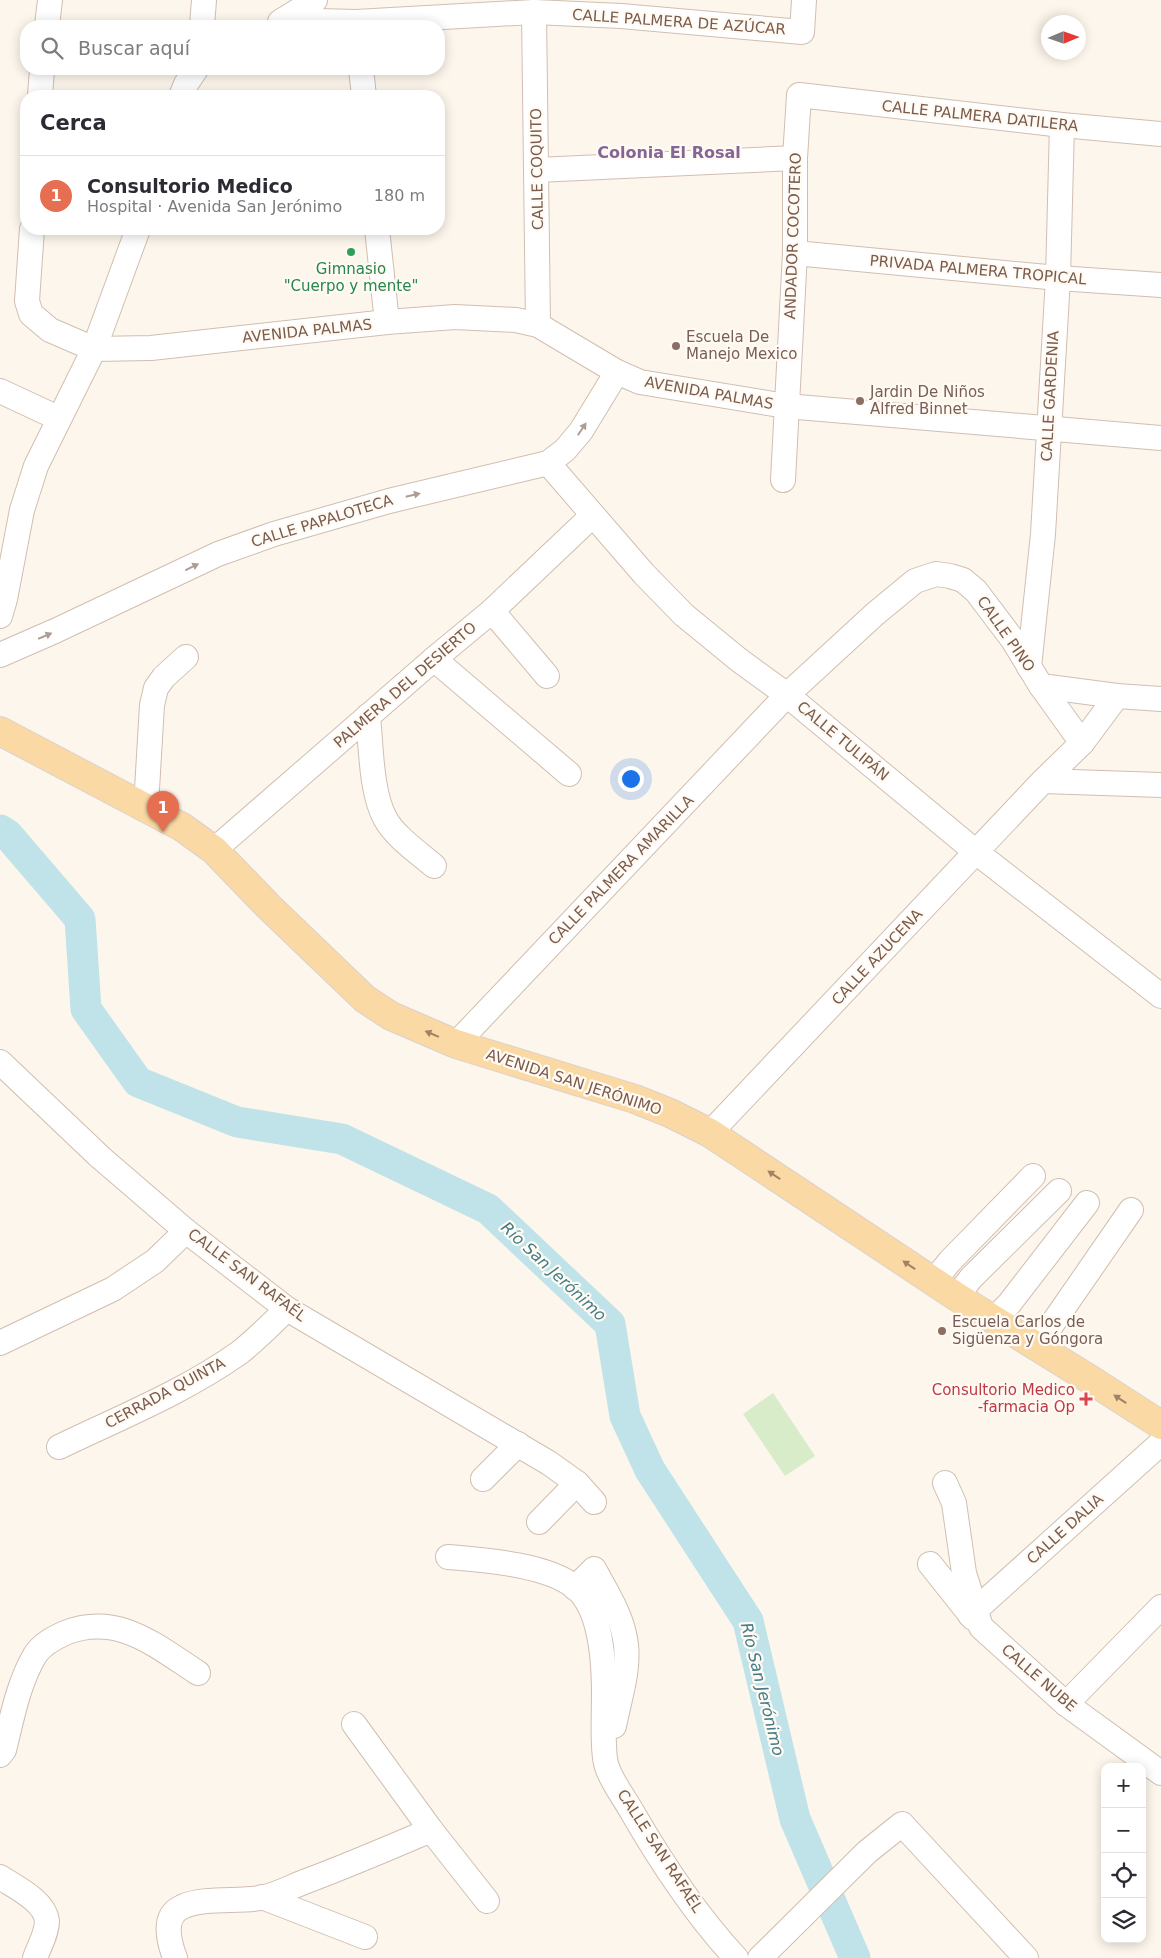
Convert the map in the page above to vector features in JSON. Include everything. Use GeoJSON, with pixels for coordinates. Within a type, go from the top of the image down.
{"type":"FeatureCollection","features":[{"type":"Feature","properties":{"kind":"main road","name":"AVENIDA SAN JERÓNIMO"},"geometry":{"type":"LineString","coordinates":[[0,731],[182,826],[214,850],[268,906],[365,999],[391,1016],[456,1044],[635,1099],[670,1113],[710,1133],[956,1298],[994,1319],[1161,1425]]}},
{"type":"Feature","properties":{"kind":"street"},"geometry":{"type":"LineString","coordinates":[[48,20],[50,0]]}},
{"type":"Feature","properties":{"kind":"street"},"geometry":{"type":"LineString","coordinates":[[202,20],[204,0]]}},
{"type":"Feature","properties":{"kind":"street"},"geometry":{"type":"LineString","coordinates":[[283,20],[315,0]]}},
{"type":"Feature","properties":{"kind":"street","name":"CALLE PALMERA DE AZÚCAR"},"geometry":{"type":"LineString","coordinates":[[415,20],[534,12],[621,16],[802,32],[804,0]]}},
{"type":"Feature","properties":{"kind":"street","name":"CALLE COQUITO"},"geometry":{"type":"LineString","coordinates":[[534,12],[538,325]]}},
{"type":"Feature","properties":{"kind":"street"},"geometry":{"type":"LineString","coordinates":[[40,90],[42,75]]}},
{"type":"Feature","properties":{"kind":"street"},"geometry":{"type":"LineString","coordinates":[[184,90],[192,75]]}},
{"type":"Feature","properties":{"kind":"street"},"geometry":{"type":"LineString","coordinates":[[362,75],[363,90]]}},
{"type":"Feature","properties":{"kind":"street","name":"CALLE PALMERA DATILERA"},"geometry":{"type":"LineString","coordinates":[[799,95],[1062,125],[1161,134]]}},
{"type":"Feature","properties":{"kind":"street","name":"ANDADOR COCOTERO"},"geometry":{"type":"LineString","coordinates":[[783,480],[795,253],[795,158],[799,95]]}},
{"type":"Feature","properties":{"kind":"street","name":"CALLE GARDENIA"},"geometry":{"type":"LineString","coordinates":[[1035,676],[1058,278],[1062,125]]}},
{"type":"Feature","properties":{"kind":"street"},"geometry":{"type":"LineString","coordinates":[[537,170],[795,158]]}},
{"type":"Feature","properties":{"kind":"street"},"geometry":{"type":"LineString","coordinates":[[32,235],[27,301],[31,314],[50,330],[94,349]]}},
{"type":"Feature","properties":{"kind":"street"},"geometry":{"type":"LineString","coordinates":[[0,616],[22,510],[36,466],[58,418],[94,349],[136,235]]}},
{"type":"Feature","properties":{"kind":"street"},"geometry":{"type":"LineString","coordinates":[[378,235],[387,322]]}},
{"type":"Feature","properties":{"kind":"street","name":"PRIVADA PALMERA TROPICAL"},"geometry":{"type":"LineString","coordinates":[[795,253],[1161,286]]}},
{"type":"Feature","properties":{"kind":"street","name":"AVENIDA PALMAS"},"geometry":{"type":"LineString","coordinates":[[94,349],[151,348],[387,322],[455,317],[524,320],[538,325],[617,372],[640,382],[786,406],[1048,430],[1161,438]]}},
{"type":"Feature","properties":{"kind":"street","name":"CALLE PAPALOTECA"},"geometry":{"type":"LineString","coordinates":[[0,655],[218,554],[274,534],[389,501],[548,463],[565,450],[581,432],[617,372]]}},
{"type":"Feature","properties":{"kind":"street"},"geometry":{"type":"LineString","coordinates":[[0,392],[58,418]]}},
{"type":"Feature","properties":{"kind":"street","name":"CALLE TULIPÁN"},"geometry":{"type":"LineString","coordinates":[[548,463],[592,516],[684,615],[739,660],[787,695],[976,852],[1161,996]]}},
{"type":"Feature","properties":{"kind":"street","name":"PALMERA DEL DESIERTO"},"geometry":{"type":"LineString","coordinates":[[214,850],[492,611],[592,516]]}},
{"type":"Feature","properties":{"kind":"street","name":"CALLE PINO"},"geometry":{"type":"LineString","coordinates":[[787,695],[875,614],[915,581],[936,574],[963,580],[976,591],[1013,640],[1035,676],[1118,696]]}},
{"type":"Feature","properties":{"kind":"street"},"geometry":{"type":"LineString","coordinates":[[492,611],[547,676]]}},
{"type":"Feature","properties":{"kind":"street"},"geometry":{"type":"LineString","coordinates":[[146,806],[152,705],[156,688],[164,677],[186,657]]}},
{"type":"Feature","properties":{"kind":"street"},"geometry":{"type":"LineString","coordinates":[[434,659],[569,774]]}},
{"type":"Feature","properties":{"kind":"street"},"geometry":{"type":"LineString","coordinates":[[1035,676],[1082,743]]}},
{"type":"Feature","properties":{"kind":"street","name":"CALLE PALMERA AMARILLA"},"geometry":{"type":"LineString","coordinates":[[456,1044],[787,695]]}},
{"type":"Feature","properties":{"kind":"street"},"geometry":{"type":"LineString","coordinates":[[1118,696],[1161,699]]}},
{"type":"Feature","properties":{"kind":"street","name":"CALLE AZUCENA"},"geometry":{"type":"LineString","coordinates":[[710,1133],[1043,780],[1082,743],[1118,696]]}},
{"type":"Feature","properties":{"kind":"street"},"geometry":{"type":"LineString","coordinates":[[368,716],[374,776],[379,803],[385,819],[393,829],[434,866]]}},
{"type":"Feature","properties":{"kind":"street"},"geometry":{"type":"LineString","coordinates":[[1043,780],[1161,785]]}},
{"type":"Feature","properties":{"kind":"street","name":"CALLE SAN RAFAÉL"},"geometry":{"type":"LineString","coordinates":[[1,1065],[100,1157],[186,1231],[287,1309],[518,1444],[577,1483],[594,1502]]}},
{"type":"Feature","properties":{"kind":"street"},"geometry":{"type":"LineString","coordinates":[[933,1282],[950,1261],[1033,1176]]}},
{"type":"Feature","properties":{"kind":"street"},"geometry":{"type":"LineString","coordinates":[[956,1298],[971,1278],[1059,1191]]}},
{"type":"Feature","properties":{"kind":"street"},"geometry":{"type":"LineString","coordinates":[[994,1319],[1009,1304],[1087,1203]]}},
{"type":"Feature","properties":{"kind":"street"},"geometry":{"type":"LineString","coordinates":[[1037,1346],[1131,1210]]}},
{"type":"Feature","properties":{"kind":"street"},"geometry":{"type":"LineString","coordinates":[[0,1343],[113,1289],[155,1260],[186,1231]]}},
{"type":"Feature","properties":{"kind":"street","name":"CERRADA QUINTA"},"geometry":{"type":"LineString","coordinates":[[59,1448],[184,1386],[238,1353],[287,1309]]}},
{"type":"Feature","properties":{"kind":"street","name":"CALLE DALIA"},"geometry":{"type":"LineString","coordinates":[[976,1617],[1161,1443]]}},
{"type":"Feature","properties":{"kind":"street"},"geometry":{"type":"LineString","coordinates":[[483,1479],[518,1444]]}},
{"type":"Feature","properties":{"kind":"street"},"geometry":{"type":"LineString","coordinates":[[539,1522],[577,1483]]}},
{"type":"Feature","properties":{"kind":"street","name":"CALLE NUBE"},"geometry":{"type":"LineString","coordinates":[[945,1483],[954,1503],[964,1574],[976,1617],[1066,1704],[1161,1774]]}},
{"type":"Feature","properties":{"kind":"street","name":"CALLE SAN RAFAÉL"},"geometry":{"type":"LineString","coordinates":[[448,1557],[507,1563],[555,1577],[576,1588],[589,1605],[598,1628],[604,1692],[606,1766],[643,1830],[679,1886],[736,1958]]}},
{"type":"Feature","properties":{"kind":"street"},"geometry":{"type":"LineString","coordinates":[[930,1564],[976,1617]]}},
{"type":"Feature","properties":{"kind":"street"},"geometry":{"type":"LineString","coordinates":[[1066,1704],[1161,1606]]}},
{"type":"Feature","properties":{"kind":"street"},"geometry":{"type":"LineString","coordinates":[[0,1755],[4,1750],[22,1681],[36,1653],[51,1639],[78,1628],[100,1627],[125,1630],[143,1637],[198,1673]]}},
{"type":"Feature","properties":{"kind":"street"},"geometry":{"type":"LineString","coordinates":[[354,1724],[431,1830],[487,1901]]}},
{"type":"Feature","properties":{"kind":"street"},"geometry":{"type":"LineString","coordinates":[[760,1958],[866,1852],[902,1824],[1026,1958]]}},
{"type":"Feature","properties":{"kind":"street"},"geometry":{"type":"LineString","coordinates":[[175,1958],[168,1928],[172,1916],[181,1907],[199,1903],[262,1898],[355,1863],[431,1830]]}},
{"type":"Feature","properties":{"kind":"street"},"geometry":{"type":"LineString","coordinates":[[0,1877],[39,1904],[44,1912],[47,1920],[45,1931],[34,1958]]}},
{"type":"Feature","properties":{"kind":"street"},"geometry":{"type":"LineString","coordinates":[[262,1898],[365,1937]]}},
{"type":"Feature","properties":{"kind":"green space"},"geometry":{"type":"Polygon","coordinates":[[[773,1393],[815,1456],[785,1476],[743,1414],[773,1393]]]}},
{"type":"Feature","properties":{"kind":"waterway","name":"Río San Jerónimo"},"geometry":{"type":"LineString","coordinates":[[0,830],[8,835],[80,919],[86,1009],[138,1082],[237,1122],[342,1139],[488,1209],[610,1324],[625,1416],[650,1470],[748,1621],[795,1819],[855,1958]]}},
{"type":"Feature","properties":{"kind":"place","name":"Gimnasio \"Cuerpo y mente\""},"geometry":{"type":"Point","coordinates":[351,252]}},
{"type":"Feature","properties":{"kind":"place","name":"Escuela De Manejo Mexico"},"geometry":{"type":"Point","coordinates":[676,346]}},
{"type":"Feature","properties":{"kind":"place","name":"Jardin De Niños Alfred Binnet"},"geometry":{"type":"Point","coordinates":[860,401]}},
{"type":"Feature","properties":{"kind":"place","name":"Consultorio Medico"},"geometry":{"type":"Point","coordinates":[163,832]}},
{"type":"Feature","properties":{"kind":"place","name":"Escuela Carlos de Sigüenza y Góngora"},"geometry":{"type":"Point","coordinates":[942,1331]}},
{"type":"Feature","properties":{"kind":"place","name":"Consultorio Medico -farmacia Op"},"geometry":{"type":"Point","coordinates":[1086,1399]}},
{"type":"Feature","properties":{"kind":"district","name":"Colonia El Rosal"},"geometry":{"type":"Point","coordinates":[669,152]}}]}
